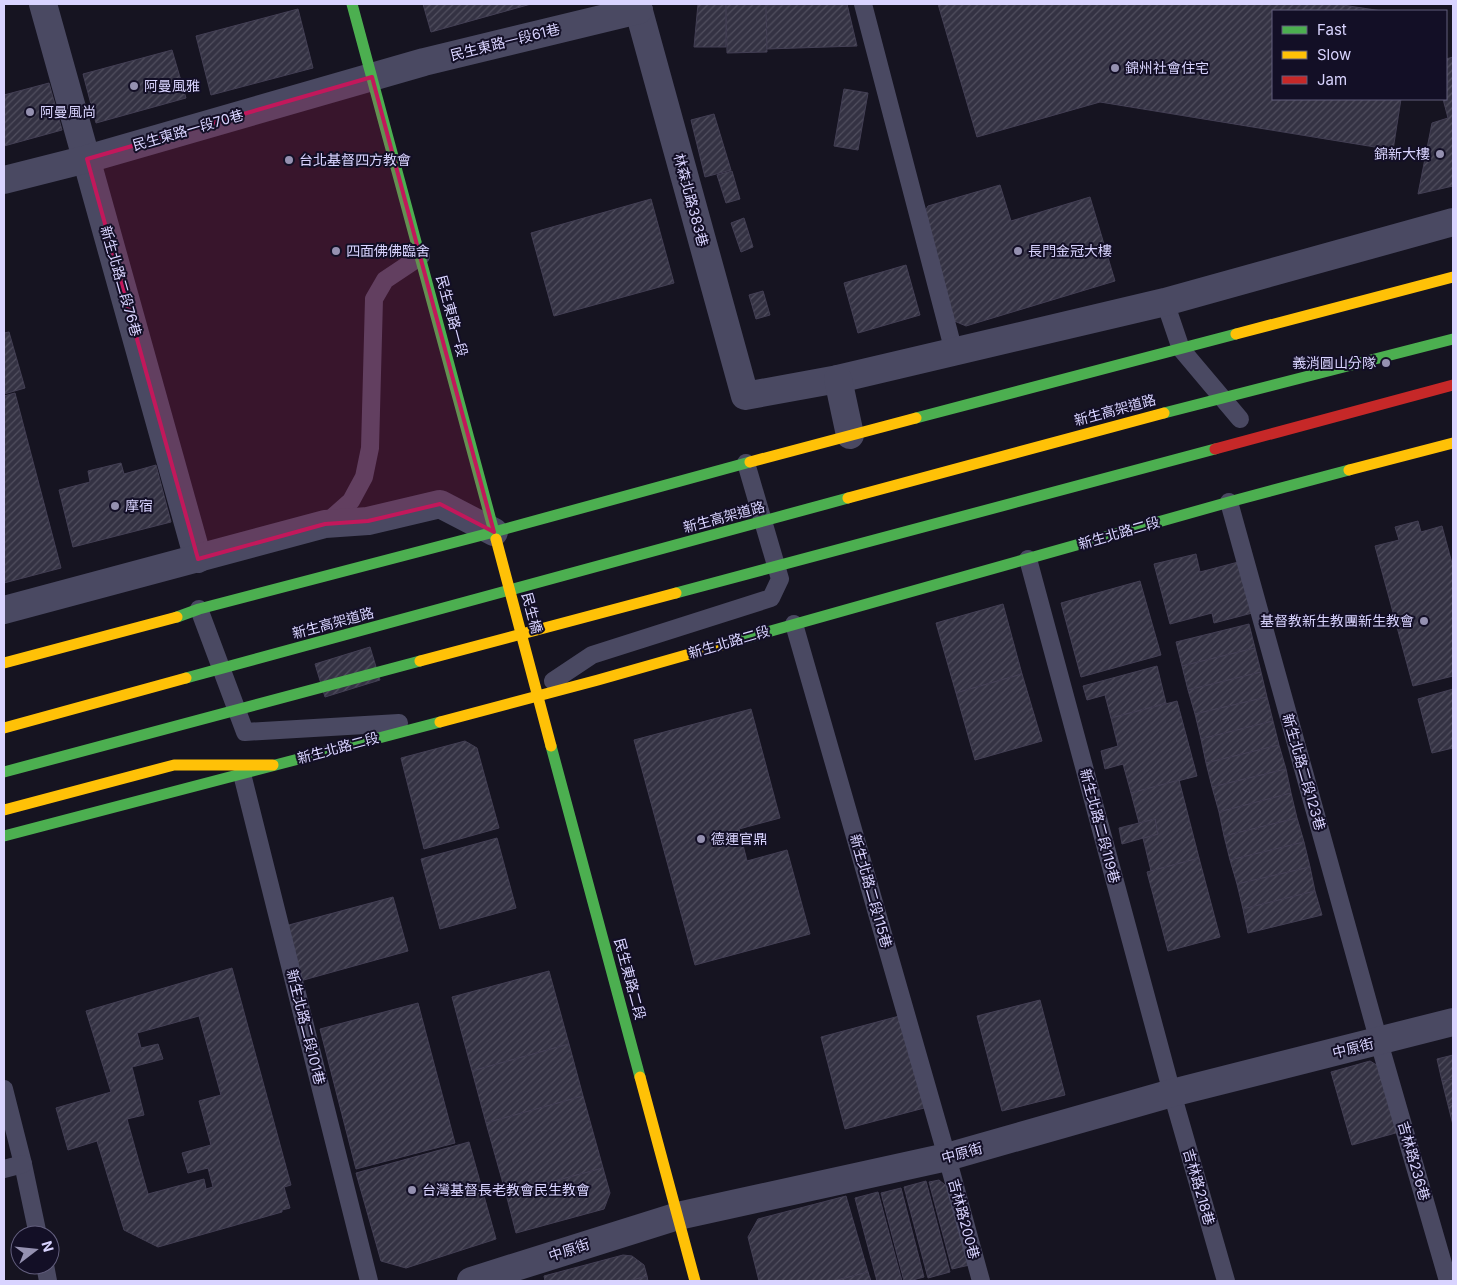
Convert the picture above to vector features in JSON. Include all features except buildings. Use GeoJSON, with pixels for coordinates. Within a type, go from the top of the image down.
{"type":"FeatureCollection","features":[{"type":"Feature","properties":{"kind":"main road","name":"民生東路一段"},"geometry":{"type":"LineString","coordinates":[[352,4],[497,541]]}},
{"type":"Feature","properties":{"kind":"main road"},"geometry":{"type":"LineString","coordinates":[[4,662],[174,618],[199,609],[497,541],[746,463],[1453,277]]}},
{"type":"Feature","properties":{"kind":"main road","name":"新生高架道路"},"geometry":{"type":"LineString","coordinates":[[4,728],[1135,420],[1453,340]]}},
{"type":"Feature","properties":{"kind":"main road"},"geometry":{"type":"LineString","coordinates":[[4,772],[1453,385]]}},
{"type":"Feature","properties":{"kind":"main road","name":"新生北路二段"},"geometry":{"type":"LineString","coordinates":[[4,836],[438,722],[537,691],[794,624],[1229,502],[1453,443]]}},
{"type":"Feature","properties":{"kind":"main road","name":"民生橋"},"geometry":{"type":"LineString","coordinates":[[497,541],[537,691]]}},
{"type":"Feature","properties":{"kind":"main road"},"geometry":{"type":"LineString","coordinates":[[62,700],[217,670]]}},
{"type":"Feature","properties":{"kind":"main road","name":"民生東路二段"},"geometry":{"type":"LineString","coordinates":[[537,691],[695,1281]]}},
{"type":"Feature","properties":{"kind":"main road"},"geometry":{"type":"LineString","coordinates":[[4,810],[174,765],[273,765]]}},
{"type":"Feature","properties":{"kind":"street","name":"新生北路二段76巷"},"geometry":{"type":"LineString","coordinates":[[44,4],[198,558]]}},
{"type":"Feature","properties":{"kind":"street","name":"民生東路一段61巷"},"geometry":{"type":"LineString","coordinates":[[372,77],[638,7]]}},
{"type":"Feature","properties":{"kind":"street","name":"林森北路383巷"},"geometry":{"type":"LineString","coordinates":[[638,7],[744,396],[838,379]]}},
{"type":"Feature","properties":{"kind":"street","name":"民生東路一段70巷"},"geometry":{"type":"LineString","coordinates":[[4,180],[87,159],[372,77]]}},
{"type":"Feature","properties":{"kind":"street"},"geometry":{"type":"LineString","coordinates":[[850,435],[838,379],[1165,302],[1453,222]]}},
{"type":"Feature","properties":{"kind":"street"},"geometry":{"type":"LineString","coordinates":[[4,610],[325,524],[368,521],[440,504],[497,541]]}},
{"type":"Feature","properties":{"kind":"street","name":"中原街"},"geometry":{"type":"LineString","coordinates":[[471,1281],[678,1216],[947,1158],[1172,1093],[1453,1022]]}},
{"type":"Feature","properties":{"kind":"lane"},"geometry":{"type":"LineString","coordinates":[[863,4],[954,352]]}},
{"type":"Feature","properties":{"kind":"lane"},"geometry":{"type":"LineString","coordinates":[[325,524],[351,501],[364,477],[370,448],[374,299],[385,280],[420,256]]}},
{"type":"Feature","properties":{"kind":"lane"},"geometry":{"type":"LineString","coordinates":[[1165,302],[1181,349],[1240,419]]}},
{"type":"Feature","properties":{"kind":"lane"},"geometry":{"type":"LineString","coordinates":[[553,681],[592,655],[771,598],[780,579],[746,463]]}},
{"type":"Feature","properties":{"kind":"lane","name":"新生北路二段123巷"},"geometry":{"type":"LineString","coordinates":[[1229,502],[1379,1042]]}},
{"type":"Feature","properties":{"kind":"lane","name":"新生北路二段119巷"},"geometry":{"type":"LineString","coordinates":[[1028,559],[1172,1093]]}},
{"type":"Feature","properties":{"kind":"lane"},"geometry":{"type":"LineString","coordinates":[[199,609],[245,732],[438,722]]}},
{"type":"Feature","properties":{"kind":"lane","name":"新生北路二段115巷"},"geometry":{"type":"LineString","coordinates":[[794,624],[947,1158]]}},
{"type":"Feature","properties":{"kind":"lane","name":"新生北路二段101巷"},"geometry":{"type":"LineString","coordinates":[[242,774],[369,1281]]}},
{"type":"Feature","properties":{"kind":"lane","name":"吉林路236巷"},"geometry":{"type":"LineString","coordinates":[[1379,1042],[1448,1281]]}},
{"type":"Feature","properties":{"kind":"lane"},"geometry":{"type":"LineString","coordinates":[[4,1088],[36,1225]]}},
{"type":"Feature","properties":{"kind":"lane","name":"吉林路218巷"},"geometry":{"type":"LineString","coordinates":[[1172,1093],[1226,1281]]}},
{"type":"Feature","properties":{"kind":"lane","name":"吉林路200巷"},"geometry":{"type":"LineString","coordinates":[[947,1158],[981,1281]]}},
{"type":"Feature","properties":{"kind":"lane"},"geometry":{"type":"LineString","coordinates":[[4,1169],[23,1164]]}},
{"type":"Feature","properties":{"kind":"highlighted area"},"geometry":{"type":"Polygon","coordinates":[[[372,77],[494,532],[440,504],[368,521],[325,524],[198,559],[87,159],[372,77]]]}},
{"type":"Feature","properties":{"kind":"traffic: fast"},"geometry":{"type":"LineString","coordinates":[[352,4],[496,539]]}},
{"type":"Feature","properties":{"kind":"traffic: fast"},"geometry":{"type":"LineString","coordinates":[[916,418],[1236,334]]}},
{"type":"Feature","properties":{"kind":"traffic: fast"},"geometry":{"type":"LineString","coordinates":[[1164,413],[1453,339]]}},
{"type":"Feature","properties":{"kind":"traffic: fast"},"geometry":{"type":"LineString","coordinates":[[676,593],[1215,449]]}},
{"type":"Feature","properties":{"kind":"traffic: fast"},"geometry":{"type":"LineString","coordinates":[[177,617],[199,609],[494,532],[750,462]]}},
{"type":"Feature","properties":{"kind":"traffic: fast"},"geometry":{"type":"LineString","coordinates":[[732,642],[1349,470]]}},
{"type":"Feature","properties":{"kind":"traffic: fast"},"geometry":{"type":"LineString","coordinates":[[186,678],[848,498]]}},
{"type":"Feature","properties":{"kind":"traffic: fast"},"geometry":{"type":"LineString","coordinates":[[4,772],[420,661]]}},
{"type":"Feature","properties":{"kind":"traffic: fast"},"geometry":{"type":"LineString","coordinates":[[4,836],[440,722]]}},
{"type":"Feature","properties":{"kind":"traffic: fast"},"geometry":{"type":"LineString","coordinates":[[551,746],[640,1077]]}},
{"type":"Feature","properties":{"kind":"traffic: slow"},"geometry":{"type":"LineString","coordinates":[[1236,334],[1453,277]]}},
{"type":"Feature","properties":{"kind":"traffic: slow"},"geometry":{"type":"LineString","coordinates":[[848,498],[1164,413]]}},
{"type":"Feature","properties":{"kind":"traffic: slow"},"geometry":{"type":"LineString","coordinates":[[750,462],[916,418]]}},
{"type":"Feature","properties":{"kind":"traffic: slow"},"geometry":{"type":"LineString","coordinates":[[1349,470],[1453,443]]}},
{"type":"Feature","properties":{"kind":"traffic: slow"},"geometry":{"type":"LineString","coordinates":[[496,539],[551,746]]}},
{"type":"Feature","properties":{"kind":"traffic: slow"},"geometry":{"type":"LineString","coordinates":[[420,661],[676,593]]}},
{"type":"Feature","properties":{"kind":"traffic: slow"},"geometry":{"type":"LineString","coordinates":[[4,663],[177,617]]}},
{"type":"Feature","properties":{"kind":"traffic: slow"},"geometry":{"type":"LineString","coordinates":[[440,722],[732,642]]}},
{"type":"Feature","properties":{"kind":"traffic: slow"},"geometry":{"type":"LineString","coordinates":[[4,728],[186,678]]}},
{"type":"Feature","properties":{"kind":"traffic: slow"},"geometry":{"type":"LineString","coordinates":[[4,810],[174,765],[273,765]]}},
{"type":"Feature","properties":{"kind":"traffic: slow"},"geometry":{"type":"LineString","coordinates":[[640,1077],[695,1281]]}},
{"type":"Feature","properties":{"kind":"traffic: jam"},"geometry":{"type":"LineString","coordinates":[[1215,449],[1453,385]]}},
{"type":"Feature","properties":{"kind":"place","name":"錦州社會住宅"},"geometry":{"type":"Point","coordinates":[1115,68]}},
{"type":"Feature","properties":{"kind":"place","name":"阿曼風雅"},"geometry":{"type":"Point","coordinates":[134,86]}},
{"type":"Feature","properties":{"kind":"place","name":"阿曼風尚"},"geometry":{"type":"Point","coordinates":[30,112]}},
{"type":"Feature","properties":{"kind":"place","name":"錦新大樓"},"geometry":{"type":"Point","coordinates":[1440,154]}},
{"type":"Feature","properties":{"kind":"place","name":"台北基督四方教會"},"geometry":{"type":"Point","coordinates":[289,160]}},
{"type":"Feature","properties":{"kind":"place","name":"四面佛佛臨舍"},"geometry":{"type":"Point","coordinates":[336,251]}},
{"type":"Feature","properties":{"kind":"place","name":"長門金冠大樓"},"geometry":{"type":"Point","coordinates":[1018,251]}},
{"type":"Feature","properties":{"kind":"place","name":"義消圓山分隊"},"geometry":{"type":"Point","coordinates":[1386,363]}},
{"type":"Feature","properties":{"kind":"place","name":"摩宿"},"geometry":{"type":"Point","coordinates":[115,506]}},
{"type":"Feature","properties":{"kind":"place","name":"基督教新生教團新生教會"},"geometry":{"type":"Point","coordinates":[1424,621]}},
{"type":"Feature","properties":{"kind":"place","name":"德運官鼎"},"geometry":{"type":"Point","coordinates":[701,839]}},
{"type":"Feature","properties":{"kind":"place","name":"台灣基督長老教會民生教會"},"geometry":{"type":"Point","coordinates":[412,1190]}}]}
